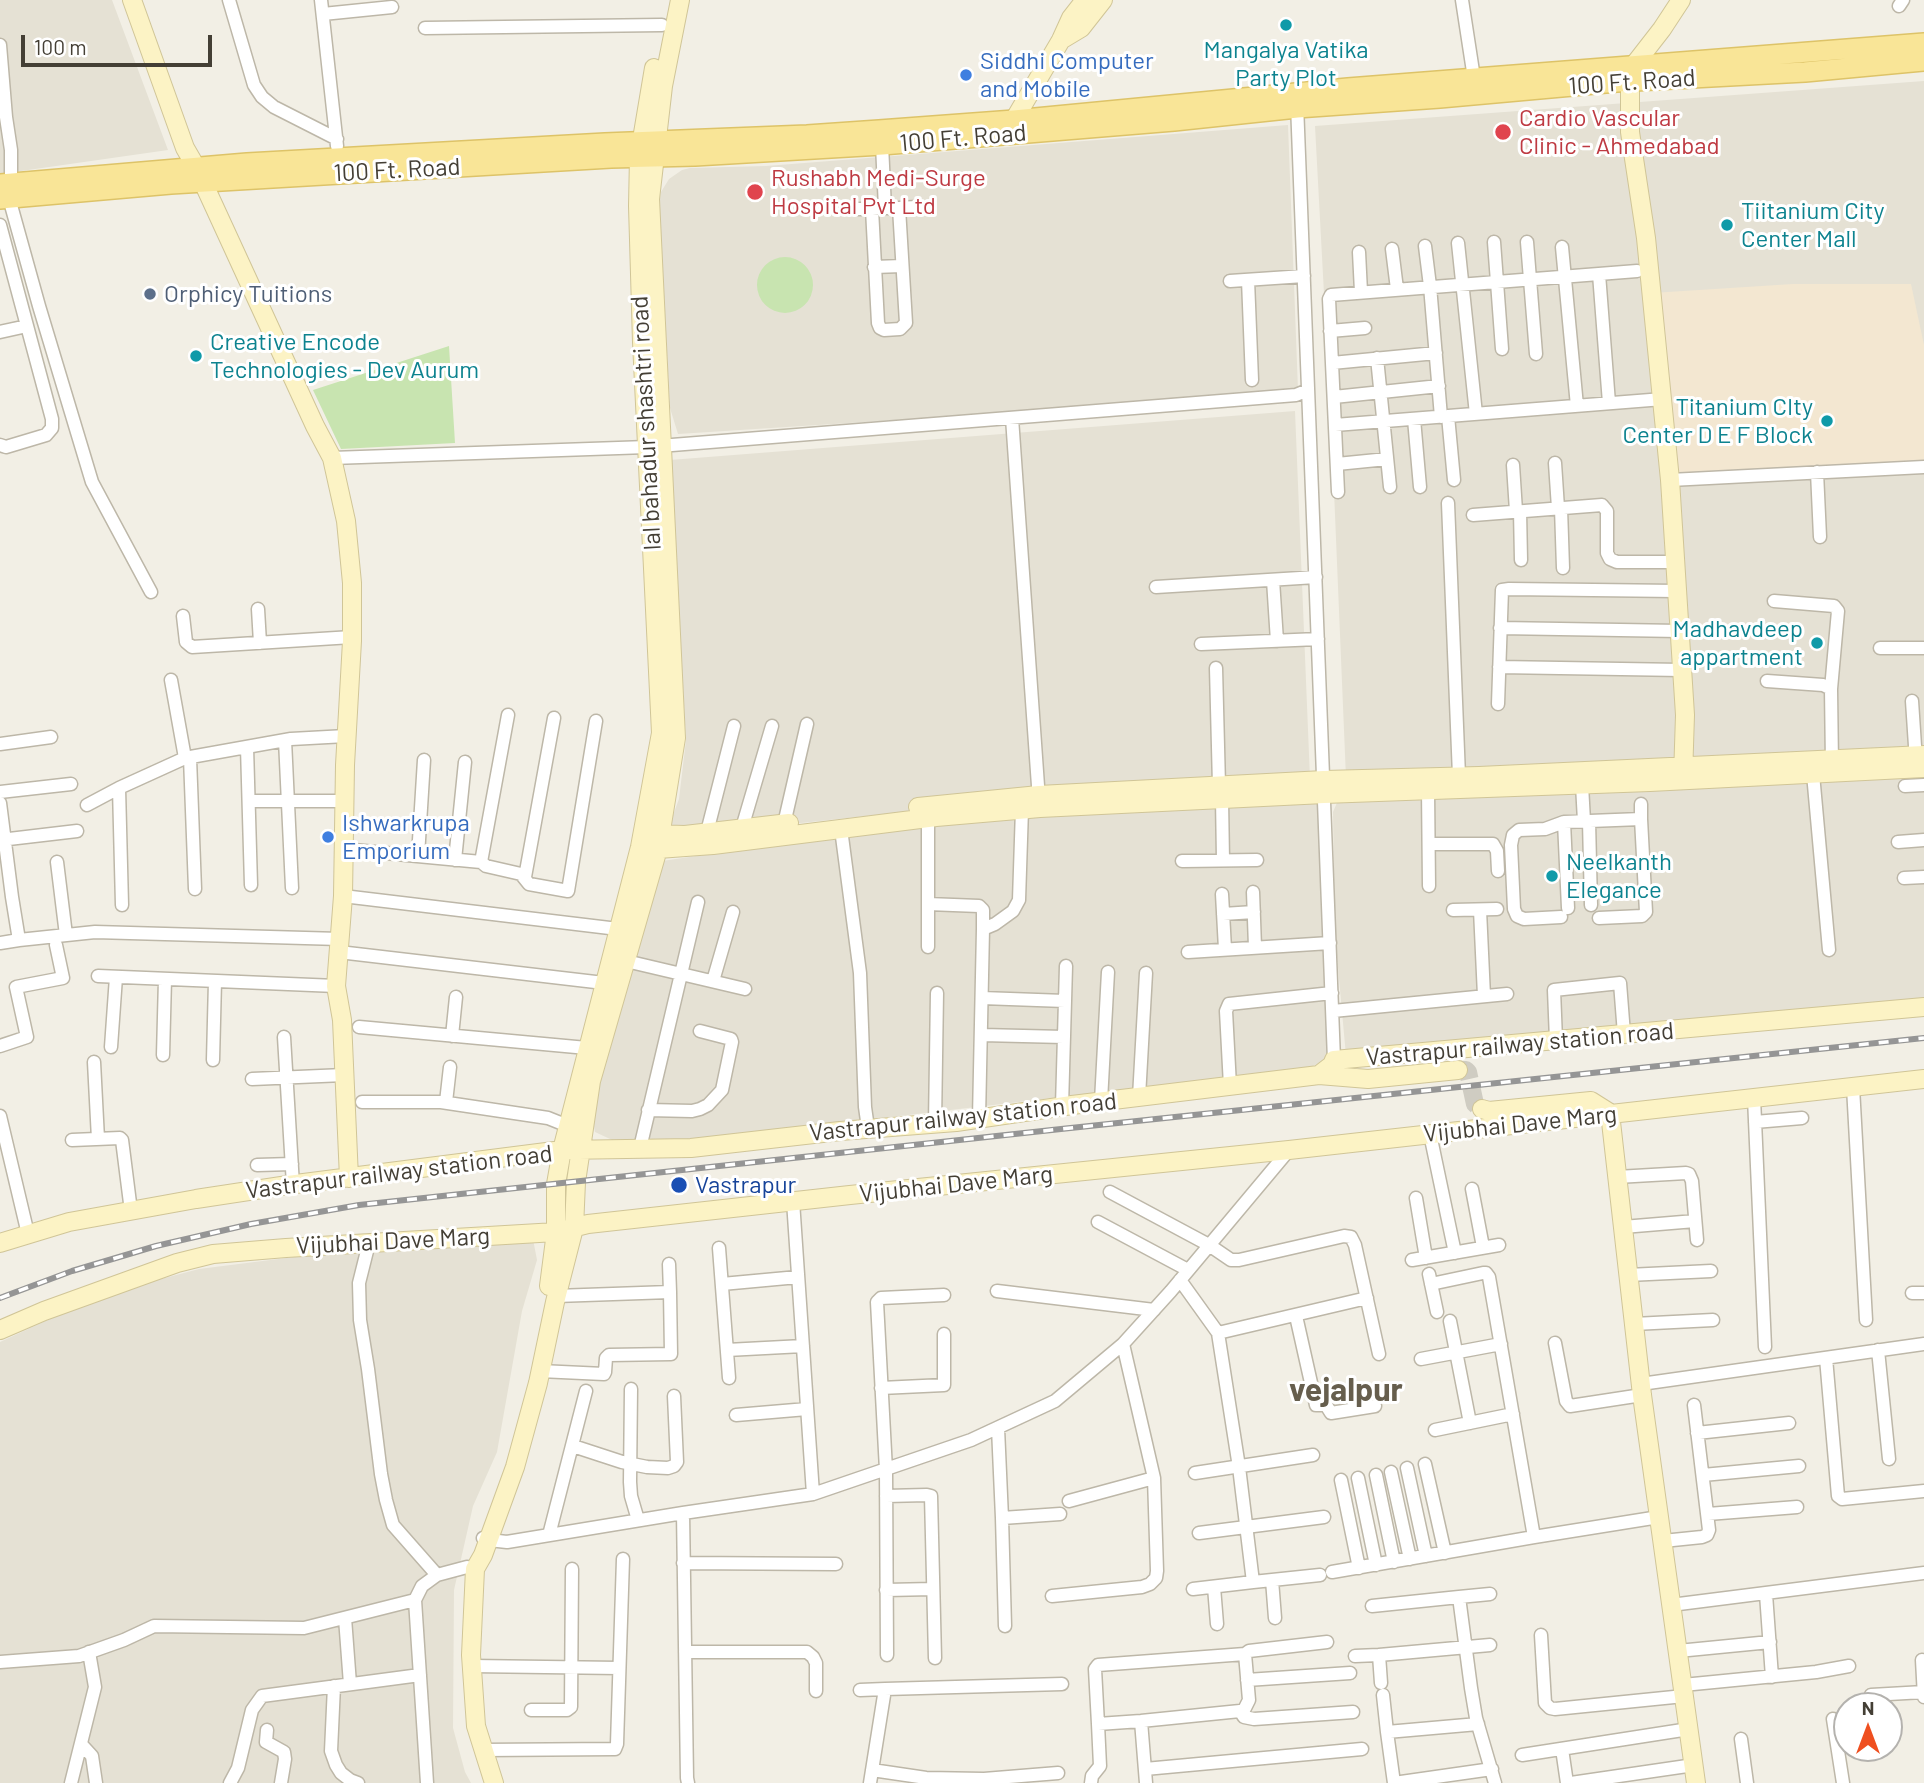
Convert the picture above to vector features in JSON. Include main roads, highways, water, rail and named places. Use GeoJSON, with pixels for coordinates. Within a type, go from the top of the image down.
{"type":"FeatureCollection","features":[{"type":"Feature","properties":{"kind":"main road"},"geometry":{"type":"LineString","coordinates":[[1297,100],[1474,78],[1632,73],[1924,43]]}},
{"type":"Feature","properties":{"kind":"main road","name":"100 Ft. Road"},"geometry":{"type":"LineString","coordinates":[[5,191],[199,174],[647,150],[694,141],[1174,121],[1297,100],[1440,98],[1632,73],[1805,72],[1924,61]]}},
{"type":"Feature","properties":{"kind":"main road","name":"100 Ft. Road"},"geometry":{"type":"LineString","coordinates":[[199,174],[337,148],[647,150],[695,156],[882,145],[1017,127]]}},
{"type":"Feature","properties":{"kind":"tunnel"},"geometry":{"type":"LineString","coordinates":[[1458,1070],[1468,1072],[1475,1104],[1482,1109]]}},
{"type":"Feature","properties":{"kind":"railway"},"geometry":{"type":"LineString","coordinates":[[0,1298],[72,1271],[156,1246],[251,1224],[359,1205],[1924,1038]]}},
{"type":"Feature","properties":{"kind":"place","name":"Mangalya Vatika Party Plot"},"geometry":{"type":"Point","coordinates":[1286,25]}},
{"type":"Feature","properties":{"kind":"place","name":"Siddhi Computer and Mobile"},"geometry":{"type":"Point","coordinates":[966,75]}},
{"type":"Feature","properties":{"kind":"place","name":"Cardio Vascular Clinic - Ahmedabad"},"geometry":{"type":"Point","coordinates":[1503,132]}},
{"type":"Feature","properties":{"kind":"place","name":"Rushabh Medi-Surge Hospital Pvt Ltd"},"geometry":{"type":"Point","coordinates":[755,192]}},
{"type":"Feature","properties":{"kind":"place","name":"Tiitanium City Center Mall"},"geometry":{"type":"Point","coordinates":[1727,225]}},
{"type":"Feature","properties":{"kind":"place","name":"Orphicy Tuitions"},"geometry":{"type":"Point","coordinates":[150,294]}},
{"type":"Feature","properties":{"kind":"place","name":"Creative Encode Technologies - Dev Aurum"},"geometry":{"type":"Point","coordinates":[196,356]}},
{"type":"Feature","properties":{"kind":"place","name":"Titanium CIty Center D E F Block"},"geometry":{"type":"Point","coordinates":[1827,421]}},
{"type":"Feature","properties":{"kind":"place","name":"Madhavdeep appartment"},"geometry":{"type":"Point","coordinates":[1817,643]}},
{"type":"Feature","properties":{"kind":"place","name":"Ishwarkrupa Emporium"},"geometry":{"type":"Point","coordinates":[328,837]}},
{"type":"Feature","properties":{"kind":"place","name":"Neelkanth Elegance"},"geometry":{"type":"Point","coordinates":[1552,876]}},
{"type":"Feature","properties":{"kind":"place","name":"Vastrapur"},"geometry":{"type":"Point","coordinates":[679,1185]}},
{"type":"Feature","properties":{"kind":"district","name":"vejalpur"},"geometry":{"type":"Point","coordinates":[1346,1390]}}]}
